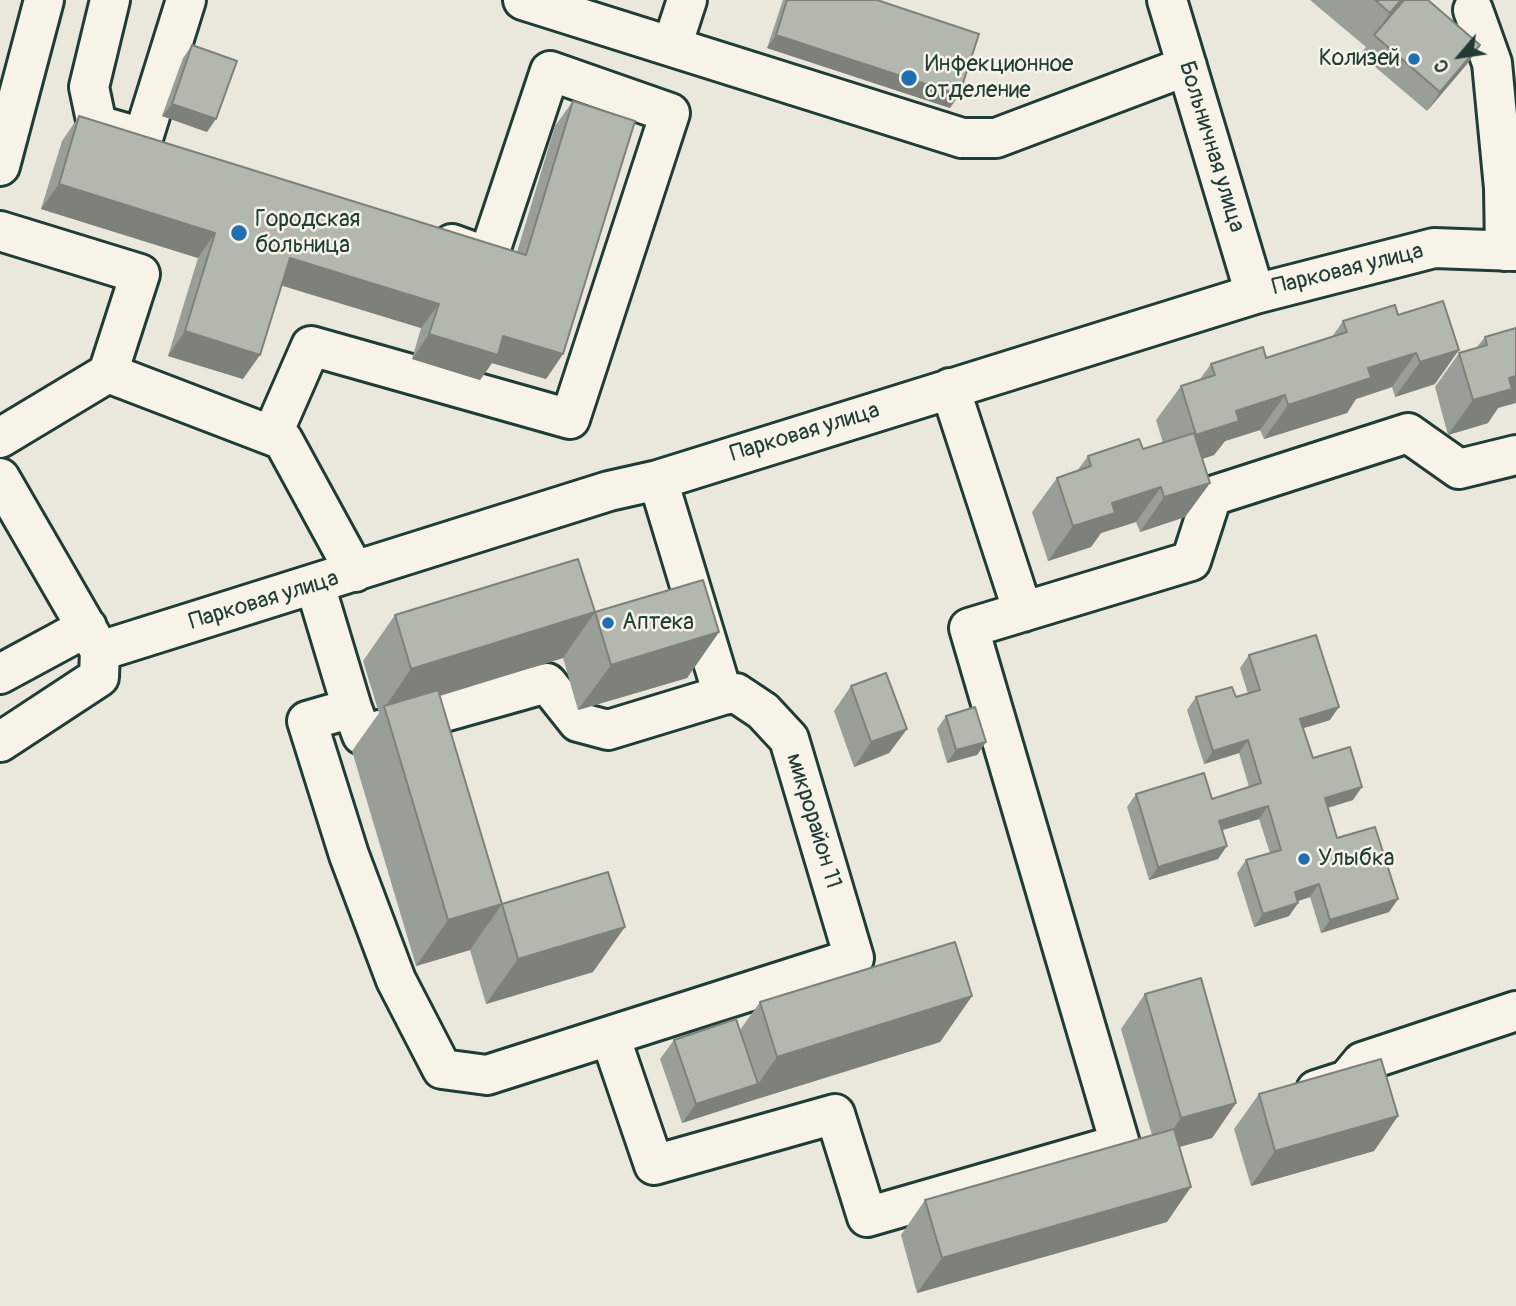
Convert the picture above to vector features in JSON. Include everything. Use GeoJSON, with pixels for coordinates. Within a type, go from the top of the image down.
{"type":"FeatureCollection","features":[{"type":"Feature","properties":{"kind":"street"},"geometry":{"type":"LineString","coordinates":[[0,166],[44,0]]}},
{"type":"Feature","properties":{"kind":"street"},"geometry":{"type":"LineString","coordinates":[[110,0],[89,86],[97,125],[181,151]]}},
{"type":"Feature","properties":{"kind":"street"},"geometry":{"type":"LineString","coordinates":[[143,138],[186,0]]}},
{"type":"Feature","properties":{"kind":"street"},"geometry":{"type":"LineString","coordinates":[[523,0],[962,138],[996,138],[1187,66]]}},
{"type":"Feature","properties":{"kind":"street"},"geometry":{"type":"LineString","coordinates":[[673,46],[687,0]]}},
{"type":"Feature","properties":{"kind":"street","name":"Больничная улица"},"geometry":{"type":"LineString","coordinates":[[1167,0],[1255,294]]}},
{"type":"Feature","properties":{"kind":"street"},"geometry":{"type":"LineString","coordinates":[[1472,3],[1492,63],[1511,251]]}},
{"type":"Feature","properties":{"kind":"street"},"geometry":{"type":"LineString","coordinates":[[272,435],[312,346],[570,419],[670,113],[550,71],[488,257],[425,235]]}},
{"type":"Feature","properties":{"kind":"street"},"geometry":{"type":"LineString","coordinates":[[0,231],[140,274],[108,373],[0,439]]}},
{"type":"Feature","properties":{"kind":"street","name":"Парковая улица"},"geometry":{"type":"LineString","coordinates":[[0,674],[94,639],[315,585],[610,491],[658,480],[1255,294],[1434,248],[1511,251]]}},
{"type":"Feature","properties":{"kind":"street"},"geometry":{"type":"LineString","coordinates":[[108,373],[283,440],[355,572]]}},
{"type":"Feature","properties":{"kind":"street"},"geometry":{"type":"LineString","coordinates":[[950,388],[1023,612]]}},
{"type":"Feature","properties":{"kind":"street"},"geometry":{"type":"LineString","coordinates":[[352,708],[307,721],[349,855],[391,967],[442,1069],[487,1075],[610,1036],[654,1165],[835,1114],[867,1217],[1119,1144],[969,628],[1191,561],[1212,496],[1408,433],[1459,469],[1516,454]]}},
{"type":"Feature","properties":{"kind":"street"},"geometry":{"type":"LineString","coordinates":[[0,478],[94,639],[99,677],[0,742]]}},
{"type":"Feature","properties":{"kind":"street"},"geometry":{"type":"LineString","coordinates":[[315,585],[362,736],[547,683],[578,722],[608,730],[723,695],[658,480]]}},
{"type":"Feature","properties":{"kind":"street","name":"микрорайон 11"},"geometry":{"type":"LineString","coordinates":[[610,1036],[854,958],[789,739],[763,710],[736,693],[723,695]]}},
{"type":"Feature","properties":{"kind":"street"},"geometry":{"type":"LineString","coordinates":[[1286,1099],[1347,1080],[1362,1062],[1516,1012]]}},
{"type":"Feature","properties":{"kind":"building","name":"Инфекционное отделение"},"geometry":{"type":"Polygon","coordinates":[[[787,0],[877,0],[979,34],[959,95],[776,35],[787,0]]]}},
{"type":"Feature","properties":{"kind":"building"},"geometry":{"type":"Polygon","coordinates":[[[1375,0],[1401,0],[1390,13],[1375,0]]]}},
{"type":"Feature","properties":{"kind":"building","name":"Колизей"},"geometry":{"type":"Polygon","coordinates":[[[1404,0],[1428,0],[1480,45],[1440,92],[1374,35],[1404,0]]]}},
{"type":"Feature","properties":{"kind":"building"},"geometry":{"type":"Polygon","coordinates":[[[192,45],[237,61],[216,119],[172,104],[192,45]]]}},
{"type":"Feature","properties":{"kind":"building","name":"Городская больница"},"geometry":{"type":"Polygon","coordinates":[[[573,101],[635,121],[563,354],[503,336],[498,355],[429,334],[439,304],[290,258],[260,355],[185,331],[215,233],[59,184],[79,116],[526,255],[573,101]]]}},
{"type":"Feature","properties":{"kind":"building"},"geometry":{"type":"Polygon","coordinates":[[[1443,301],[1459,350],[1420,362],[1416,353],[1368,368],[1371,378],[1288,405],[1285,395],[1236,411],[1239,421],[1196,435],[1181,386],[1215,375],[1211,364],[1263,347],[1266,358],[1347,332],[1343,321],[1395,305],[1398,315],[1443,301]]]}},
{"type":"Feature","properties":{"kind":"building"},"geometry":{"type":"Polygon","coordinates":[[[1516,328],[1516,376],[1509,378],[1512,389],[1473,400],[1459,353],[1487,345],[1485,337],[1516,328]]]}},
{"type":"Feature","properties":{"kind":"building"},"geometry":{"type":"Polygon","coordinates":[[[1194,433],[1210,483],[1164,497],[1161,487],[1112,503],[1115,513],[1073,526],[1057,478],[1091,466],[1088,456],[1139,439],[1143,449],[1194,433]]]}},
{"type":"Feature","properties":{"kind":"building"},"geometry":{"type":"Polygon","coordinates":[[[578,559],[595,612],[411,669],[395,615],[578,559]]]}},
{"type":"Feature","properties":{"kind":"building"},"geometry":{"type":"Polygon","coordinates":[[[703,580],[719,632],[611,665],[595,612],[703,580]]]}},
{"type":"Feature","properties":{"kind":"building"},"geometry":{"type":"Polygon","coordinates":[[[1316,635],[1339,707],[1300,719],[1313,758],[1350,747],[1362,787],[1325,798],[1337,838],[1375,827],[1398,899],[1330,920],[1319,884],[1295,892],[1298,903],[1263,914],[1246,860],[1281,850],[1268,806],[1219,821],[1227,846],[1158,867],[1136,794],[1204,773],[1212,799],[1261,783],[1248,740],[1213,751],[1196,697],[1232,687],[1236,697],[1260,690],[1249,655],[1316,635]]]}},
{"type":"Feature","properties":{"kind":"building"},"geometry":{"type":"Polygon","coordinates":[[[886,673],[907,729],[871,742],[851,686],[886,673]]]}},
{"type":"Feature","properties":{"kind":"building"},"geometry":{"type":"Polygon","coordinates":[[[438,690],[502,904],[448,920],[384,706],[438,690]]]}},
{"type":"Feature","properties":{"kind":"building"},"geometry":{"type":"Polygon","coordinates":[[[975,707],[986,742],[956,750],[946,716],[975,707]]]}},
{"type":"Feature","properties":{"kind":"building"},"geometry":{"type":"Polygon","coordinates":[[[608,872],[625,927],[518,959],[502,904],[608,872]]]}},
{"type":"Feature","properties":{"kind":"building"},"geometry":{"type":"Polygon","coordinates":[[[955,942],[972,996],[777,1057],[760,1002],[955,942]]]}},
{"type":"Feature","properties":{"kind":"building"},"geometry":{"type":"Polygon","coordinates":[[[1201,978],[1236,1103],[1181,1118],[1145,994],[1201,978]]]}},
{"type":"Feature","properties":{"kind":"building"},"geometry":{"type":"Polygon","coordinates":[[[736,1019],[758,1084],[696,1104],[674,1040],[736,1019]]]}},
{"type":"Feature","properties":{"kind":"building"},"geometry":{"type":"Polygon","coordinates":[[[1381,1059],[1398,1116],[1275,1151],[1259,1094],[1381,1059]]]}},
{"type":"Feature","properties":{"kind":"building"},"geometry":{"type":"Polygon","coordinates":[[[1174,1129],[1191,1187],[942,1258],[925,1200],[1174,1129]]]}},
{"type":"Feature","properties":{"kind":"place","name":"Колизей"},"geometry":{"type":"Point","coordinates":[1414,59]}},
{"type":"Feature","properties":{"kind":"place","name":"Инфекционное отделение"},"geometry":{"type":"Point","coordinates":[909,78]}},
{"type":"Feature","properties":{"kind":"place","name":"Городская больница"},"geometry":{"type":"Point","coordinates":[239,233]}},
{"type":"Feature","properties":{"kind":"place","name":"Аптека"},"geometry":{"type":"Point","coordinates":[608,623]}},
{"type":"Feature","properties":{"kind":"place","name":"Улыбка"},"geometry":{"type":"Point","coordinates":[1304,859]}}]}
